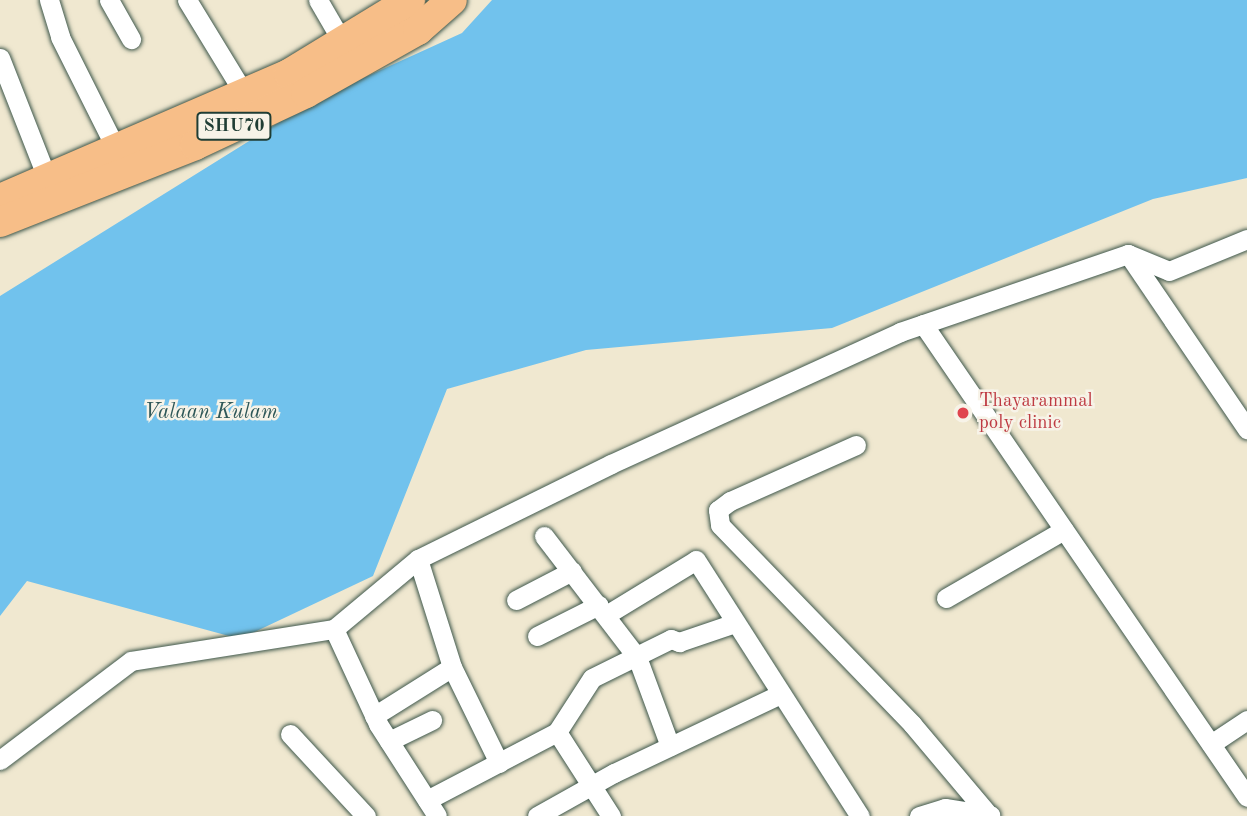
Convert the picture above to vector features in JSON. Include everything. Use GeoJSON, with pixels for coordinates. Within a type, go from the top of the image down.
{"type":"FeatureCollection","features":[{"type":"Feature","properties":{"kind":"main road","name":"SHU70"},"geometry":{"type":"LineString","coordinates":[[0,199],[245,94],[343,43],[410,0]]}},
{"type":"Feature","properties":{"kind":"main road","name":"SHU70"},"geometry":{"type":"LineString","coordinates":[[0,222],[195,145],[306,93],[418,30],[452,0]]}},
{"type":"Feature","properties":{"kind":"street"},"geometry":{"type":"LineString","coordinates":[[49,0],[61,37],[116,149]]}},
{"type":"Feature","properties":{"kind":"street"},"geometry":{"type":"LineString","coordinates":[[110,0],[131,40]]}},
{"type":"Feature","properties":{"kind":"street"},"geometry":{"type":"LineString","coordinates":[[187,0],[245,94]]}},
{"type":"Feature","properties":{"kind":"street"},"geometry":{"type":"LineString","coordinates":[[318,0],[343,43]]}},
{"type":"Feature","properties":{"kind":"street"},"geometry":{"type":"LineString","coordinates":[[0,58],[47,178]]}},
{"type":"Feature","properties":{"kind":"street"},"geometry":{"type":"LineString","coordinates":[[0,760],[131,661],[334,629],[418,559],[611,464],[923,324],[1128,254],[1169,271],[1247,239]]}},
{"type":"Feature","properties":{"kind":"street"},"geometry":{"type":"LineString","coordinates":[[1128,254],[1247,429]]}},
{"type":"Feature","properties":{"kind":"street"},"geometry":{"type":"LineString","coordinates":[[923,324],[1247,797]]}},
{"type":"Feature","properties":{"kind":"street"},"geometry":{"type":"LineString","coordinates":[[856,445],[730,501],[718,510],[720,525],[912,724],[988,814]]}},
{"type":"Feature","properties":{"kind":"street"},"geometry":{"type":"LineString","coordinates":[[946,598],[1064,530]]}},
{"type":"Feature","properties":{"kind":"street"},"geometry":{"type":"LineString","coordinates":[[544,536],[637,657],[670,746]]}},
{"type":"Feature","properties":{"kind":"street"},"geometry":{"type":"LineString","coordinates":[[418,559],[452,667],[499,763]]}},
{"type":"Feature","properties":{"kind":"street"},"geometry":{"type":"LineString","coordinates":[[537,636],[603,610],[696,560],[860,816]]}},
{"type":"Feature","properties":{"kind":"street"},"geometry":{"type":"LineString","coordinates":[[516,600],[572,571]]}},
{"type":"Feature","properties":{"kind":"street"},"geometry":{"type":"LineString","coordinates":[[334,629],[374,716],[432,808],[499,763],[557,732],[592,678],[671,639],[679,642],[735,623]]}},
{"type":"Feature","properties":{"kind":"street"},"geometry":{"type":"LineString","coordinates":[[374,716],[452,667]]}},
{"type":"Feature","properties":{"kind":"street"},"geometry":{"type":"LineString","coordinates":[[537,816],[593,784],[780,694]]}},
{"type":"Feature","properties":{"kind":"street"},"geometry":{"type":"LineString","coordinates":[[389,741],[432,720]]}},
{"type":"Feature","properties":{"kind":"street"},"geometry":{"type":"LineString","coordinates":[[1211,744],[1247,720]]}},
{"type":"Feature","properties":{"kind":"street"},"geometry":{"type":"LineString","coordinates":[[557,732],[593,784],[611,816]]}},
{"type":"Feature","properties":{"kind":"street"},"geometry":{"type":"LineString","coordinates":[[290,734],[366,816]]}},
{"type":"Feature","properties":{"kind":"street"},"geometry":{"type":"LineString","coordinates":[[919,816],[945,808],[988,814]]}},
{"type":"Feature","properties":{"kind":"water","name":"Valaan Kulam"},"geometry":{"type":"Polygon","coordinates":[[[492,0],[1247,0],[1247,178],[1153,199],[832,328],[586,350],[447,389],[373,576],[240,639],[27,581],[0,616],[0,296],[315,100],[462,33],[492,0]]]}},
{"type":"Feature","properties":{"kind":"place","name":"Thayarammal poly clinic"},"geometry":{"type":"Point","coordinates":[963,413]}}]}
